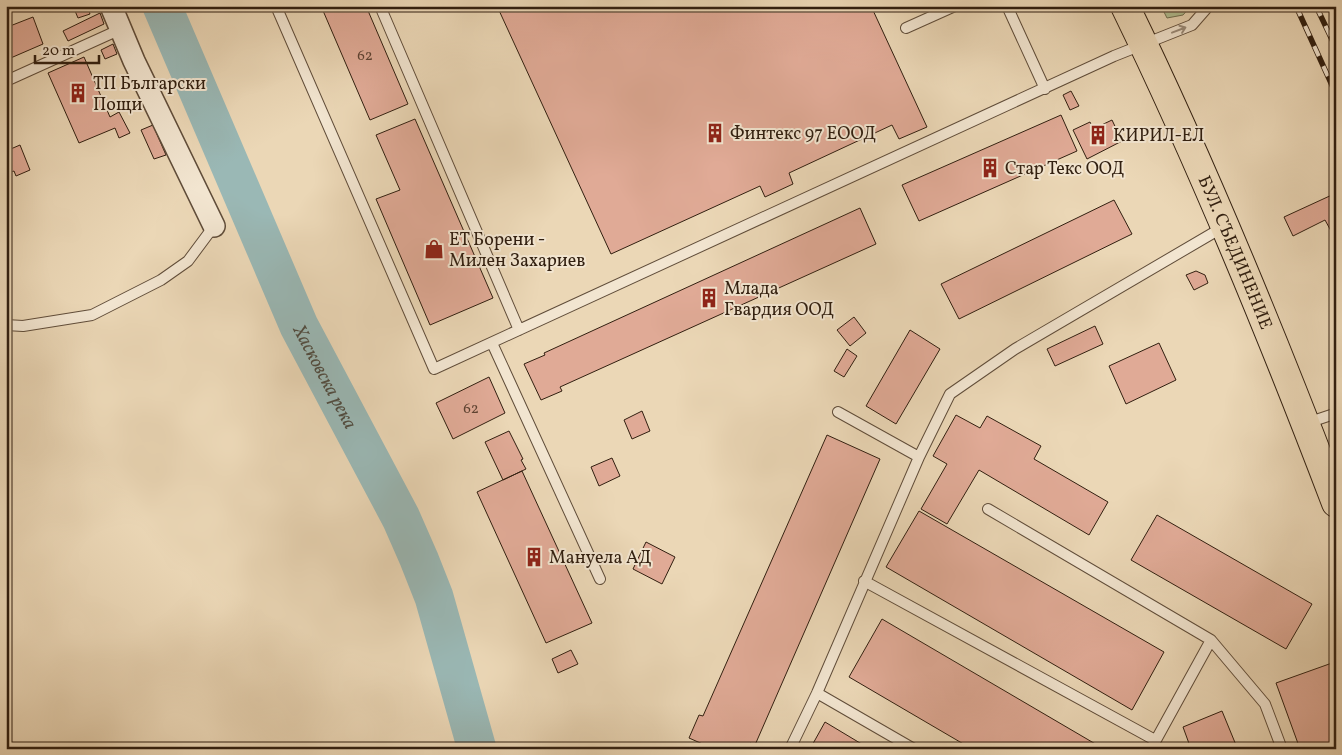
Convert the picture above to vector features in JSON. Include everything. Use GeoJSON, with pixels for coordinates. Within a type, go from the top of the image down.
{"type":"FeatureCollection","features":[{"type":"Feature","properties":{"kind":"main road","name":"БУЛ. СЪЕДИНЕНИЕ"},"geometry":{"type":"LineString","coordinates":[[1124,6],[1226,225],[1336,503]]}},
{"type":"Feature","properties":{"kind":"street"},"geometry":{"type":"LineString","coordinates":[[111,6],[134,61],[214,226]]}},
{"type":"Feature","properties":{"kind":"lane"},"geometry":{"type":"LineString","coordinates":[[276,6],[434,370],[1143,44],[1192,25],[1207,6]]}},
{"type":"Feature","properties":{"kind":"lane"},"geometry":{"type":"LineString","coordinates":[[380,6],[519,330]]}},
{"type":"Feature","properties":{"kind":"lane"},"geometry":{"type":"LineString","coordinates":[[906,28],[955,6]]}},
{"type":"Feature","properties":{"kind":"lane"},"geometry":{"type":"LineString","coordinates":[[1006,6],[1045,89]]}},
{"type":"Feature","properties":{"kind":"lane"},"geometry":{"type":"LineString","coordinates":[[6,81],[121,29]]}},
{"type":"Feature","properties":{"kind":"lane"},"geometry":{"type":"LineString","coordinates":[[790,749],[817,693],[918,457],[950,394],[1014,349],[1226,225]]}},
{"type":"Feature","properties":{"kind":"lane"},"geometry":{"type":"LineString","coordinates":[[6,325],[23,326],[92,315],[160,280],[188,261],[214,226]]}},
{"type":"Feature","properties":{"kind":"lane"},"geometry":{"type":"LineString","coordinates":[[492,343],[600,579]]}},
{"type":"Feature","properties":{"kind":"lane"},"geometry":{"type":"LineString","coordinates":[[838,412],[918,457]]}},
{"type":"Feature","properties":{"kind":"lane"},"geometry":{"type":"LineString","coordinates":[[1306,424],[1334,414],[1336,417]]}},
{"type":"Feature","properties":{"kind":"lane"},"geometry":{"type":"LineString","coordinates":[[988,508],[1211,640],[1265,704],[1282,749]]}},
{"type":"Feature","properties":{"kind":"lane"},"geometry":{"type":"LineString","coordinates":[[864,582],[1153,744],[1211,640]]}},
{"type":"Feature","properties":{"kind":"lane"},"geometry":{"type":"LineString","coordinates":[[817,693],[914,749]]}},
{"type":"Feature","properties":{"kind":"green space"},"geometry":{"type":"Polygon","coordinates":[[[1161,6],[1191,6],[1183,15],[1167,18],[1161,6]]]}},
{"type":"Feature","properties":{"kind":"building"},"geometry":{"type":"Polygon","coordinates":[[[73,6],[87,6],[90,14],[78,18],[73,6]]]}},
{"type":"Feature","properties":{"kind":"building"},"geometry":{"type":"Polygon","coordinates":[[[321,6],[366,6],[408,104],[370,120],[321,6]]]}},
{"type":"Feature","properties":{"kind":"building","name":"Финтекс 97 ЕООД"},"geometry":{"type":"Polygon","coordinates":[[[497,6],[871,6],[927,127],[899,139],[892,125],[789,173],[793,184],[765,197],[760,186],[611,254],[497,6]]]}},
{"type":"Feature","properties":{"kind":"building","name":"ТП Български Пощи"},"geometry":{"type":"Polygon","coordinates":[[[100,13],[104,24],[68,41],[63,31],[100,13]]]}},
{"type":"Feature","properties":{"kind":"building"},"geometry":{"type":"Polygon","coordinates":[[[33,17],[43,44],[6,60],[6,21],[10,26],[33,17]]]}},
{"type":"Feature","properties":{"kind":"building","name":"ТП Български Пощи"},"geometry":{"type":"Polygon","coordinates":[[[113,44],[117,54],[105,59],[101,50],[113,44]]]}},
{"type":"Feature","properties":{"kind":"building","name":"ТП Български Пощи"},"geometry":{"type":"Polygon","coordinates":[[[84,57],[110,117],[119,112],[130,133],[119,138],[115,128],[79,143],[48,73],[84,57]]]}},
{"type":"Feature","properties":{"kind":"building"},"geometry":{"type":"Polygon","coordinates":[[[1071,91],[1079,106],[1070,110],[1063,95],[1071,91]]]}},
{"type":"Feature","properties":{"kind":"building","name":"Стар Текс ООД"},"geometry":{"type":"Polygon","coordinates":[[[1061,115],[1077,151],[919,221],[902,185],[1061,115]]]}},
{"type":"Feature","properties":{"kind":"building","name":"ЕТ Борени - Милен Захариев"},"geometry":{"type":"Polygon","coordinates":[[[415,119],[493,298],[430,325],[376,199],[400,190],[376,135],[415,119]]]}},
{"type":"Feature","properties":{"kind":"building","name":"КИРИЛ-ЕЛ"},"geometry":{"type":"Polygon","coordinates":[[[1112,120],[1122,141],[1087,159],[1073,130],[1090,122],[1093,129],[1112,120]]]}},
{"type":"Feature","properties":{"kind":"building"},"geometry":{"type":"Polygon","coordinates":[[[153,125],[166,155],[154,159],[141,130],[153,125]]]}},
{"type":"Feature","properties":{"kind":"building"},"geometry":{"type":"Polygon","coordinates":[[[20,145],[30,170],[16,176],[14,171],[6,174],[6,151],[20,145]]]}},
{"type":"Feature","properties":{"kind":"building"},"geometry":{"type":"Polygon","coordinates":[[[1334,194],[1336,197],[1336,240],[1325,220],[1293,236],[1284,217],[1334,194]]]}},
{"type":"Feature","properties":{"kind":"building"},"geometry":{"type":"Polygon","coordinates":[[[1114,200],[1132,234],[959,319],[941,284],[1114,200]]]}},
{"type":"Feature","properties":{"kind":"building","name":"Млада Гвардия ООД"},"geometry":{"type":"Polygon","coordinates":[[[860,208],[876,244],[560,387],[562,391],[541,400],[524,364],[545,355],[544,353],[860,208]]]}},
{"type":"Feature","properties":{"kind":"building"},"geometry":{"type":"Polygon","coordinates":[[[1196,271],[1205,275],[1208,283],[1194,290],[1186,275],[1196,271]]]}},
{"type":"Feature","properties":{"kind":"building"},"geometry":{"type":"Polygon","coordinates":[[[854,317],[866,333],[850,346],[837,330],[854,317]]]}},
{"type":"Feature","properties":{"kind":"building"},"geometry":{"type":"Polygon","coordinates":[[[1095,326],[1103,344],[1055,366],[1047,349],[1095,326]]]}},
{"type":"Feature","properties":{"kind":"building"},"geometry":{"type":"Polygon","coordinates":[[[910,330],[940,349],[896,424],[866,406],[910,330]]]}},
{"type":"Feature","properties":{"kind":"building"},"geometry":{"type":"Polygon","coordinates":[[[1159,343],[1176,380],[1126,404],[1109,366],[1159,343]]]}},
{"type":"Feature","properties":{"kind":"building"},"geometry":{"type":"Polygon","coordinates":[[[847,349],[857,356],[844,377],[834,371],[847,349]]]}},
{"type":"Feature","properties":{"kind":"building"},"geometry":{"type":"Polygon","coordinates":[[[489,377],[505,413],[453,439],[436,403],[489,377]]]}},
{"type":"Feature","properties":{"kind":"building"},"geometry":{"type":"Polygon","coordinates":[[[642,411],[650,431],[632,439],[624,420],[642,411]]]}},
{"type":"Feature","properties":{"kind":"building"},"geometry":{"type":"Polygon","coordinates":[[[956,415],[980,428],[987,416],[1041,446],[1034,459],[1108,502],[1089,535],[979,470],[947,524],[921,509],[947,464],[933,456],[956,415]]]}},
{"type":"Feature","properties":{"kind":"building"},"geometry":{"type":"Polygon","coordinates":[[[509,431],[526,469],[503,480],[485,442],[509,431]]]}},
{"type":"Feature","properties":{"kind":"building"},"geometry":{"type":"Polygon","coordinates":[[[827,435],[880,459],[755,745],[750,743],[748,749],[714,749],[689,738],[699,715],[703,716],[827,435]]]}},
{"type":"Feature","properties":{"kind":"building"},"geometry":{"type":"Polygon","coordinates":[[[612,458],[620,476],[599,486],[591,467],[612,458]]]}},
{"type":"Feature","properties":{"kind":"building","name":"Мануела АД"},"geometry":{"type":"Polygon","coordinates":[[[522,471],[592,623],[546,643],[477,492],[522,471]]]}},
{"type":"Feature","properties":{"kind":"building"},"geometry":{"type":"Polygon","coordinates":[[[919,511],[1164,652],[1132,710],[886,567],[919,511]]]}},
{"type":"Feature","properties":{"kind":"building"},"geometry":{"type":"Polygon","coordinates":[[[1157,515],[1312,604],[1286,649],[1131,560],[1157,515]]]}},
{"type":"Feature","properties":{"kind":"building"},"geometry":{"type":"Polygon","coordinates":[[[646,542],[675,557],[662,584],[633,569],[646,542]]]}},
{"type":"Feature","properties":{"kind":"building"},"geometry":{"type":"Polygon","coordinates":[[[882,619],[1104,749],[972,749],[849,677],[882,619]]]}},
{"type":"Feature","properties":{"kind":"building"},"geometry":{"type":"Polygon","coordinates":[[[571,650],[578,664],[558,673],[552,659],[571,650]]]}},
{"type":"Feature","properties":{"kind":"building"},"geometry":{"type":"Polygon","coordinates":[[[1332,663],[1336,674],[1336,749],[1300,749],[1276,683],[1332,663]]]}},
{"type":"Feature","properties":{"kind":"building"},"geometry":{"type":"Polygon","coordinates":[[[1222,711],[1236,745],[1226,749],[1191,749],[1183,727],[1222,711]]]}},
{"type":"Feature","properties":{"kind":"building"},"geometry":{"type":"Polygon","coordinates":[[[825,722],[870,749],[810,749],[825,722]]]}},
{"type":"Feature","properties":{"kind":"waterway","name":"Хасковска река"},"geometry":{"type":"LineString","coordinates":[[162,6],[299,326],[401,518],[419,559],[434,597],[477,749]]}},
{"type":"Feature","properties":{"kind":"railway"},"geometry":{"type":"LineString","coordinates":[[1296,6],[1336,94]]}},
{"type":"Feature","properties":{"kind":"railway"},"geometry":{"type":"LineString","coordinates":[[1316,6],[1336,48]]}},
{"type":"Feature","properties":{"kind":"place","name":"ТП Български Пощи"},"geometry":{"type":"Point","coordinates":[78,93]}},
{"type":"Feature","properties":{"kind":"place","name":"Финтекс 97 ЕООД"},"geometry":{"type":"Point","coordinates":[715,133]}},
{"type":"Feature","properties":{"kind":"place","name":"КИРИЛ-ЕЛ"},"geometry":{"type":"Point","coordinates":[1098,135]}},
{"type":"Feature","properties":{"kind":"place","name":"Стар Текс ООД"},"geometry":{"type":"Point","coordinates":[990,168]}},
{"type":"Feature","properties":{"kind":"place","name":"ЕТ Борени - Милен Захариев"},"geometry":{"type":"Point","coordinates":[434,249]}},
{"type":"Feature","properties":{"kind":"place","name":"Млада Гвардия ООД"},"geometry":{"type":"Point","coordinates":[709,298]}},
{"type":"Feature","properties":{"kind":"place","name":"Мануела АД"},"geometry":{"type":"Point","coordinates":[534,557]}}]}
